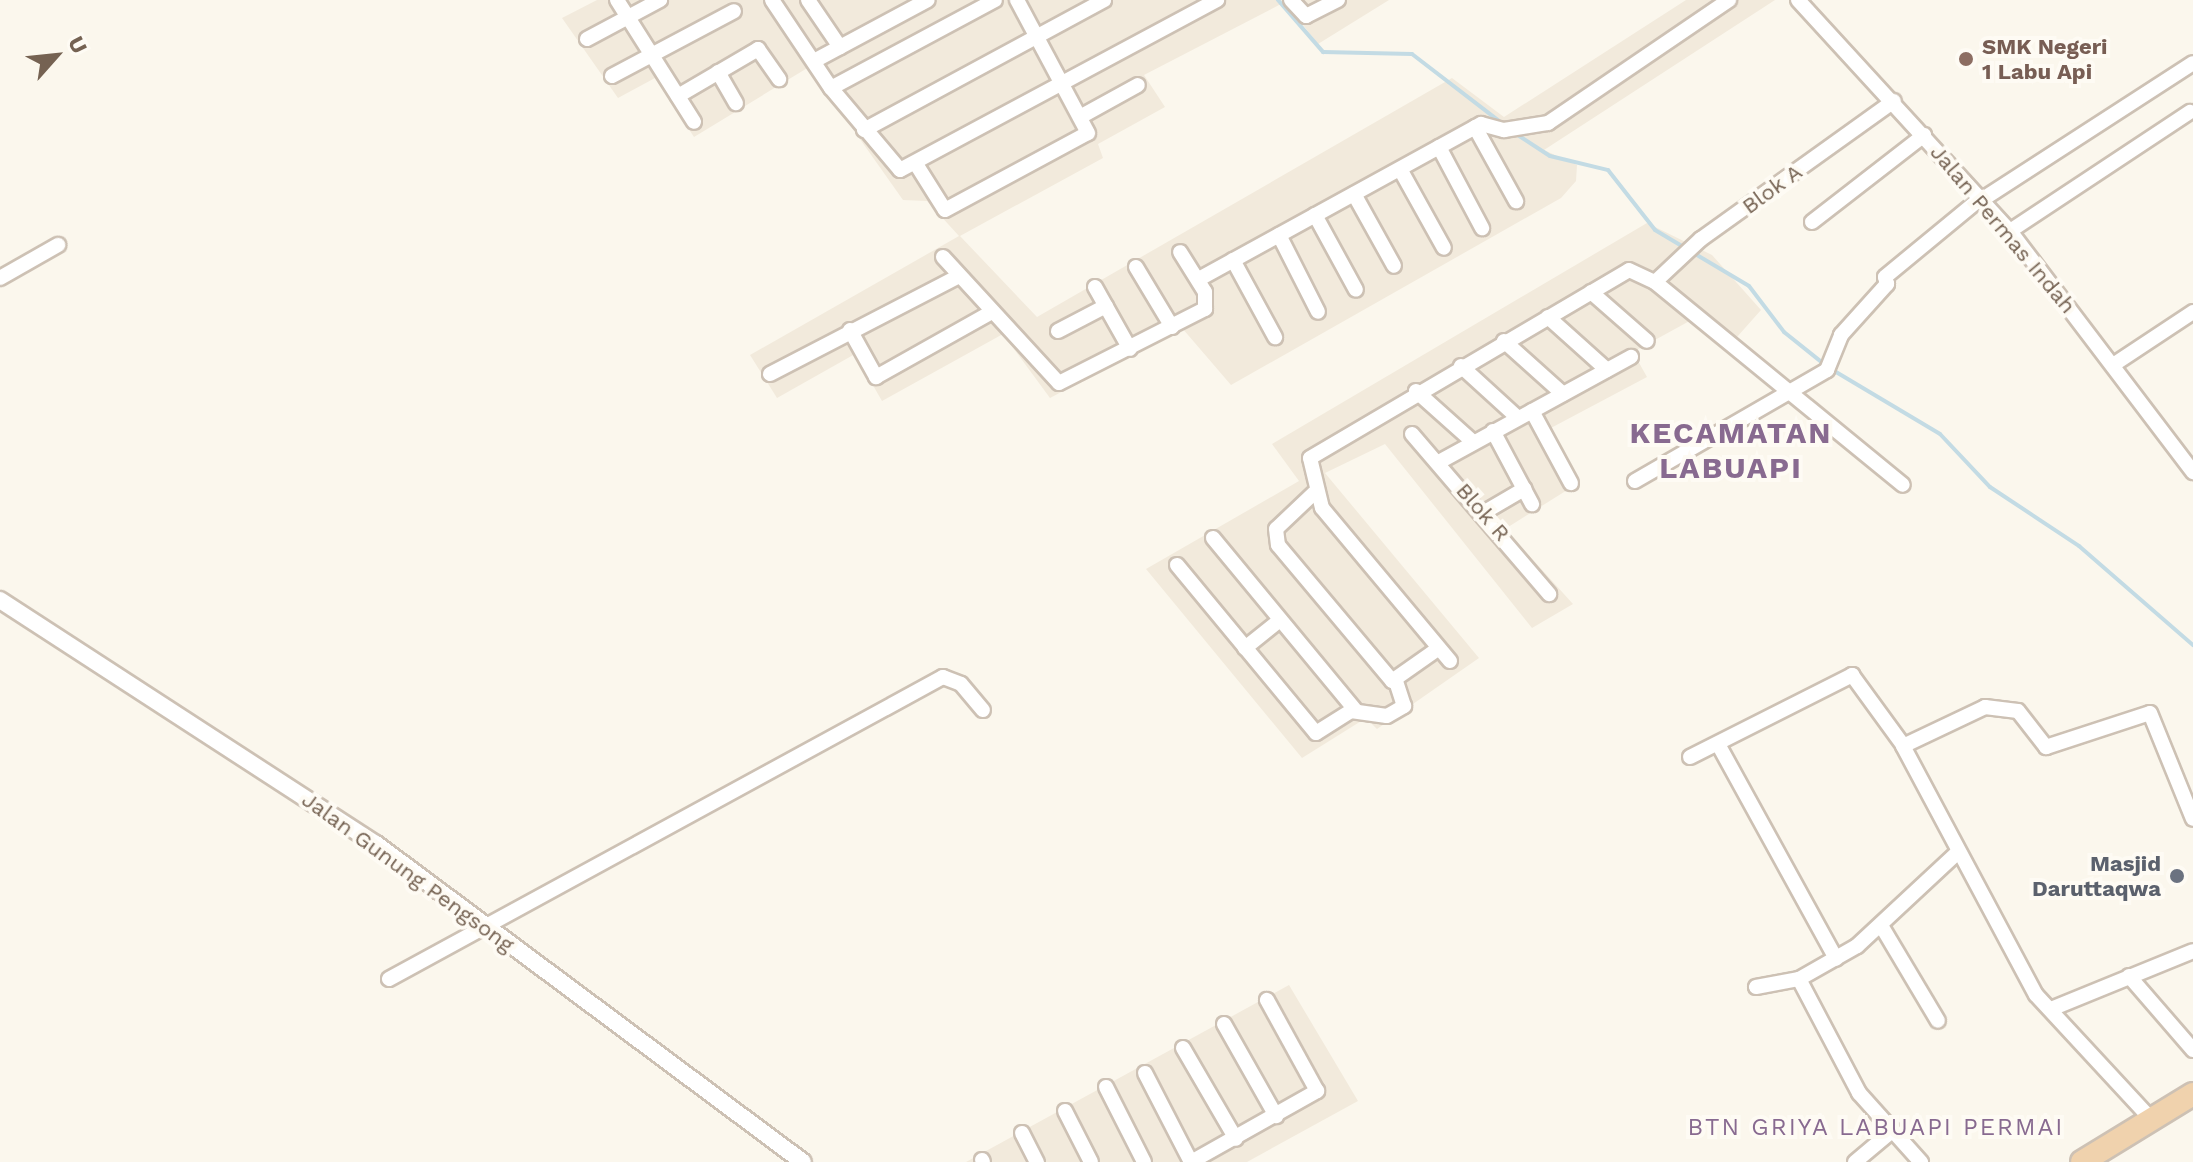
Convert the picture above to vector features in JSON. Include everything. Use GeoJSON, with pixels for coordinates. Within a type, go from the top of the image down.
{"type":"FeatureCollection","features":[{"type":"Feature","properties":{"kind":"highway"},"geometry":{"type":"LineString","coordinates":[[2082,1162],[2193,1094]]}},
{"type":"Feature","properties":{"kind":"street"},"geometry":{"type":"LineString","coordinates":[[617,0],[694,122]]}},
{"type":"Feature","properties":{"kind":"street"},"geometry":{"type":"LineString","coordinates":[[587,39],[660,0]]}},
{"type":"Feature","properties":{"kind":"street"},"geometry":{"type":"LineString","coordinates":[[772,0],[831,88],[896,168],[916,164],[1217,0]]}},
{"type":"Feature","properties":{"kind":"street"},"geometry":{"type":"LineString","coordinates":[[808,0],[840,47]]}},
{"type":"Feature","properties":{"kind":"street"},"geometry":{"type":"LineString","coordinates":[[814,61],[928,0]]}},
{"type":"Feature","properties":{"kind":"street"},"geometry":{"type":"LineString","coordinates":[[831,88],[995,0]]}},
{"type":"Feature","properties":{"kind":"street"},"geometry":{"type":"LineString","coordinates":[[916,164],[947,210],[1086,134],[1080,117],[1017,0]]}},
{"type":"Feature","properties":{"kind":"street"},"geometry":{"type":"LineString","coordinates":[[864,130],[1104,0]]}},
{"type":"Feature","properties":{"kind":"street"},"geometry":{"type":"LineString","coordinates":[[1291,0],[1306,16],[1338,0]]}},
{"type":"Feature","properties":{"kind":"street"},"geometry":{"type":"LineString","coordinates":[[1199,279],[1475,127],[1509,128],[1548,123],[1729,0]]}},
{"type":"Feature","properties":{"kind":"street","name":"Jalan Permas Indah"},"geometry":{"type":"LineString","coordinates":[[1798,0],[1894,101],[2010,231],[2193,472]]}},
{"type":"Feature","properties":{"kind":"street"},"geometry":{"type":"LineString","coordinates":[[612,76],[734,11]]}},
{"type":"Feature","properties":{"kind":"street"},"geometry":{"type":"LineString","coordinates":[[678,96],[758,49],[779,79]]}},
{"type":"Feature","properties":{"kind":"street"},"geometry":{"type":"LineString","coordinates":[[1635,481],[1793,395],[1829,367],[1841,335],[1887,284],[1885,277],[1982,198],[2193,63]]}},
{"type":"Feature","properties":{"kind":"street"},"geometry":{"type":"LineString","coordinates":[[718,72],[736,103]]}},
{"type":"Feature","properties":{"kind":"street"},"geometry":{"type":"LineString","coordinates":[[1080,117],[1138,85]]}},
{"type":"Feature","properties":{"kind":"street","name":"Blok A"},"geometry":{"type":"LineString","coordinates":[[1655,282],[1701,239],[1894,101]]}},
{"type":"Feature","properties":{"kind":"street"},"geometry":{"type":"LineString","coordinates":[[2010,231],[2190,112]]}},
{"type":"Feature","properties":{"kind":"street"},"geometry":{"type":"LineString","coordinates":[[1475,127],[1516,201]]}},
{"type":"Feature","properties":{"kind":"street"},"geometry":{"type":"LineString","coordinates":[[1812,222],[1924,135]]}},
{"type":"Feature","properties":{"kind":"street"},"geometry":{"type":"LineString","coordinates":[[1439,147],[1482,228]]}},
{"type":"Feature","properties":{"kind":"street"},"geometry":{"type":"LineString","coordinates":[[1400,169],[1444,248]]}},
{"type":"Feature","properties":{"kind":"street"},"geometry":{"type":"LineString","coordinates":[[1354,194],[1394,266]]}},
{"type":"Feature","properties":{"kind":"street"},"geometry":{"type":"LineString","coordinates":[[1315,215],[1356,290]]}},
{"type":"Feature","properties":{"kind":"street"},"geometry":{"type":"LineString","coordinates":[[1279,235],[1318,312]]}},
{"type":"Feature","properties":{"kind":"street"},"geometry":{"type":"LineString","coordinates":[[0,278],[58,245]]}},
{"type":"Feature","properties":{"kind":"street"},"geometry":{"type":"LineString","coordinates":[[943,257],[1059,383],[1172,327],[1209,304],[1199,279],[1180,252]]}},
{"type":"Feature","properties":{"kind":"street"},"geometry":{"type":"LineString","coordinates":[[1233,260],[1275,337]]}},
{"type":"Feature","properties":{"kind":"street"},"geometry":{"type":"LineString","coordinates":[[1136,267],[1172,327]]}},
{"type":"Feature","properties":{"kind":"street"},"geometry":{"type":"LineString","coordinates":[[1450,661],[1314,493],[1313,454],[1416,391],[1633,269],[1655,282],[1903,485]]}},
{"type":"Feature","properties":{"kind":"street"},"geometry":{"type":"LineString","coordinates":[[770,374],[959,276]]}},
{"type":"Feature","properties":{"kind":"street"},"geometry":{"type":"LineString","coordinates":[[1095,287],[1130,349]]}},
{"type":"Feature","properties":{"kind":"street"},"geometry":{"type":"LineString","coordinates":[[1591,292],[1647,341]]}},
{"type":"Feature","properties":{"kind":"street"},"geometry":{"type":"LineString","coordinates":[[1058,331],[1106,306]]}},
{"type":"Feature","properties":{"kind":"street"},"geometry":{"type":"LineString","coordinates":[[850,330],[876,377],[992,312]]}},
{"type":"Feature","properties":{"kind":"street"},"geometry":{"type":"LineString","coordinates":[[2113,365],[2193,312]]}},
{"type":"Feature","properties":{"kind":"street"},"geometry":{"type":"LineString","coordinates":[[1548,317],[1607,370]]}},
{"type":"Feature","properties":{"kind":"street"},"geometry":{"type":"LineString","coordinates":[[1504,341],[1563,394]]}},
{"type":"Feature","properties":{"kind":"street"},"geometry":{"type":"LineString","coordinates":[[1439,462],[1631,357]]}},
{"type":"Feature","properties":{"kind":"street"},"geometry":{"type":"LineString","coordinates":[[1461,366],[1525,414],[1571,483]]}},
{"type":"Feature","properties":{"kind":"street"},"geometry":{"type":"LineString","coordinates":[[1416,391],[1473,442]]}},
{"type":"Feature","properties":{"kind":"street"},"geometry":{"type":"LineString","coordinates":[[1493,431],[1532,504]]}},
{"type":"Feature","properties":{"kind":"street","name":"Blok R"},"geometry":{"type":"LineString","coordinates":[[1412,434],[1483,513],[1549,594]]}},
{"type":"Feature","properties":{"kind":"street"},"geometry":{"type":"LineString","coordinates":[[1483,513],[1524,489]]}},
{"type":"Feature","properties":{"kind":"street"},"geometry":{"type":"LineString","coordinates":[[1177,565],[1316,733],[1356,711],[1387,716],[1404,706],[1396,682],[1274,538],[1314,493]]}},
{"type":"Feature","properties":{"kind":"street"},"geometry":{"type":"LineString","coordinates":[[1213,538],[1356,711]]}},
{"type":"Feature","properties":{"kind":"street","name":"Jalan Gunung Pengsong"},"geometry":{"type":"LineString","coordinates":[[0,600],[329,812],[803,1162]]}},
{"type":"Feature","properties":{"kind":"street"},"geometry":{"type":"LineString","coordinates":[[1245,648],[1280,620]]}},
{"type":"Feature","properties":{"kind":"street"},"geometry":{"type":"LineString","coordinates":[[1396,682],[1439,648]]}},
{"type":"Feature","properties":{"kind":"street"},"geometry":{"type":"LineString","coordinates":[[1690,757],[1857,675],[1903,745],[1957,853],[2036,995],[2151,1119]]}},
{"type":"Feature","properties":{"kind":"street"},"geometry":{"type":"LineString","coordinates":[[389,979],[483,925],[943,677],[961,684],[983,710]]}},
{"type":"Feature","properties":{"kind":"street"},"geometry":{"type":"LineString","coordinates":[[1903,745],[1985,707],[2018,711],[2046,747],[2148,712],[2193,819]]}},
{"type":"Feature","properties":{"kind":"street"},"geometry":{"type":"LineString","coordinates":[[1718,744],[1836,959]]}},
{"type":"Feature","properties":{"kind":"street"},"geometry":{"type":"LineString","coordinates":[[1756,987],[1799,979],[1836,959],[1882,927],[1957,853]]}},
{"type":"Feature","properties":{"kind":"street"},"geometry":{"type":"LineString","coordinates":[[1882,927],[1938,1021]]}},
{"type":"Feature","properties":{"kind":"street"},"geometry":{"type":"LineString","coordinates":[[2051,1009],[2193,951]]}},
{"type":"Feature","properties":{"kind":"street"},"geometry":{"type":"LineString","coordinates":[[2129,976],[2193,1050]]}},
{"type":"Feature","properties":{"kind":"street"},"geometry":{"type":"LineString","coordinates":[[1799,979],[1859,1093],[1921,1162]]}},
{"type":"Feature","properties":{"kind":"street"},"geometry":{"type":"LineString","coordinates":[[1145,1073],[1191,1162],[1276,1116],[1317,1091],[1267,1000]]}},
{"type":"Feature","properties":{"kind":"street"},"geometry":{"type":"LineString","coordinates":[[1224,1024],[1276,1116]]}},
{"type":"Feature","properties":{"kind":"street"},"geometry":{"type":"LineString","coordinates":[[1183,1048],[1236,1139]]}},
{"type":"Feature","properties":{"kind":"street"},"geometry":{"type":"LineString","coordinates":[[1106,1087],[1144,1162]]}},
{"type":"Feature","properties":{"kind":"street"},"geometry":{"type":"LineString","coordinates":[[1065,1111],[1091,1162]]}},
{"type":"Feature","properties":{"kind":"street"},"geometry":{"type":"LineString","coordinates":[[1855,1162],[1893,1130]]}},
{"type":"Feature","properties":{"kind":"street"},"geometry":{"type":"LineString","coordinates":[[1022,1133],[1037,1162]]}},
{"type":"Feature","properties":{"kind":"shaded area"},"geometry":{"type":"Polygon","coordinates":[[[597,0],[1389,0],[1318,44],[1288,6],[1279,5],[1144,75],[1165,107],[1098,144],[1103,158],[960,236],[1037,317],[1452,78],[1504,117],[1686,0],[1775,0],[1544,150],[1577,165],[1576,181],[1561,198],[1231,385],[1182,328],[1050,398],[1003,334],[882,401],[855,354],[777,398],[750,355],[959,236],[927,201],[903,200],[809,67],[694,137],[655,78],[618,98],[562,18],[597,0]]]}},
{"type":"Feature","properties":{"kind":"shaded area"},"geometry":{"type":"Polygon","coordinates":[[[1647,223],[1712,255],[1761,310],[1729,346],[1695,318],[1633,352],[1647,377],[1549,429],[1580,482],[1505,529],[1573,604],[1532,628],[1385,444],[1325,473],[1479,658],[1377,729],[1366,718],[1302,758],[1146,569],[1299,481],[1272,444],[1647,223]]]}},
{"type":"Feature","properties":{"kind":"shaded area"},"geometry":{"type":"Polygon","coordinates":[[[1289,985],[1358,1101],[1247,1162],[966,1162],[1289,985]]]}},
{"type":"Feature","properties":{"kind":"waterway"},"geometry":{"type":"LineString","coordinates":[[1278,0],[1323,52],[1412,54],[1503,124]]}},
{"type":"Feature","properties":{"kind":"waterway"},"geometry":{"type":"LineString","coordinates":[[1513,132],[1550,156],[1608,170],[1655,230],[1749,286],[1784,332],[1824,364]]}},
{"type":"Feature","properties":{"kind":"waterway"},"geometry":{"type":"LineString","coordinates":[[1831,369],[1940,434],[1990,487],[2079,546],[2193,645]]}},
{"type":"Feature","properties":{"kind":"place","name":"SMK Negeri 1 Labu Api"},"geometry":{"type":"Point","coordinates":[1966,59]}},
{"type":"Feature","properties":{"kind":"place","name":"Masjid Daruttaqwa"},"geometry":{"type":"Point","coordinates":[2177,876]}},
{"type":"Feature","properties":{"kind":"district","name":"KECAMATAN LABUAPI"},"geometry":{"type":"Point","coordinates":[1731,450]}},
{"type":"Feature","properties":{"kind":"district","name":"BTN GRIYA LABUAPI PERMAI"},"geometry":{"type":"Point","coordinates":[1876,1128]}}]}
